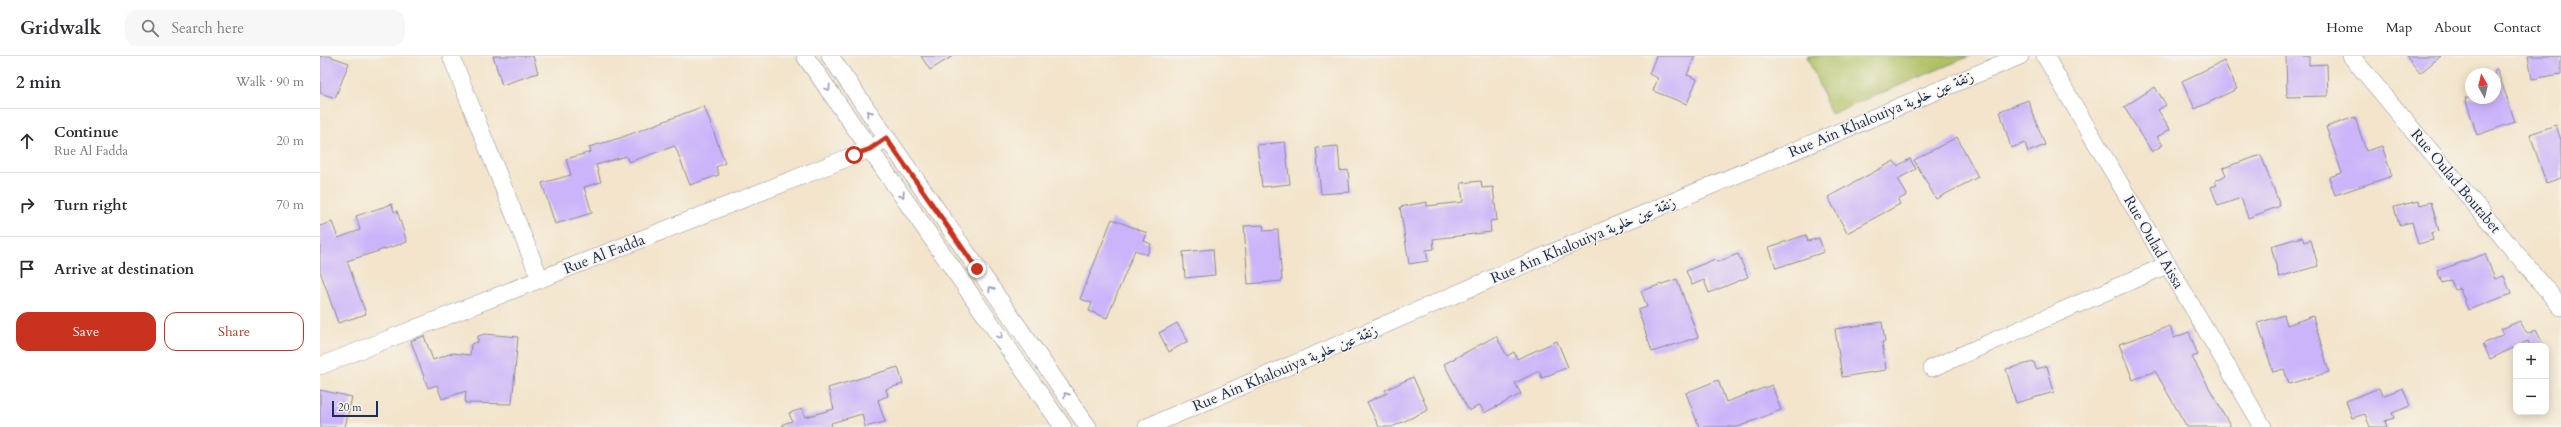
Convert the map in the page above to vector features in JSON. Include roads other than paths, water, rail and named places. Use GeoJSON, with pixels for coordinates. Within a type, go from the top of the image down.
{"type":"FeatureCollection","features":[{"type":"Feature","properties":{"kind":"street"},"geometry":{"type":"LineString","coordinates":[[451,56],[540,279]]}},
{"type":"Feature","properties":{"kind":"street"},"geometry":{"type":"LineString","coordinates":[[806,56],[1063,427]]}},
{"type":"Feature","properties":{"kind":"street"},"geometry":{"type":"LineString","coordinates":[[830,56],[1088,427]]}},
{"type":"Feature","properties":{"kind":"street","name":"Rue Ain Khalouiya زنقة عين خلوية"},"geometry":{"type":"LineString","coordinates":[[1147,427],[1591,236],[2020,56]]}},
{"type":"Feature","properties":{"kind":"street","name":"Rue Oulad Aissa"},"geometry":{"type":"LineString","coordinates":[[2045,56],[2262,427]]}},
{"type":"Feature","properties":{"kind":"street","name":"Rue Oulad Boutabet"},"geometry":{"type":"LineString","coordinates":[[2351,56],[2561,307]]}},
{"type":"Feature","properties":{"kind":"street","name":"Rue Al Fadda"},"geometry":{"type":"LineString","coordinates":[[320,366],[870,149],[886,138]]}},
{"type":"Feature","properties":{"kind":"street"},"geometry":{"type":"LineString","coordinates":[[1932,368],[2167,265]]}}]}
